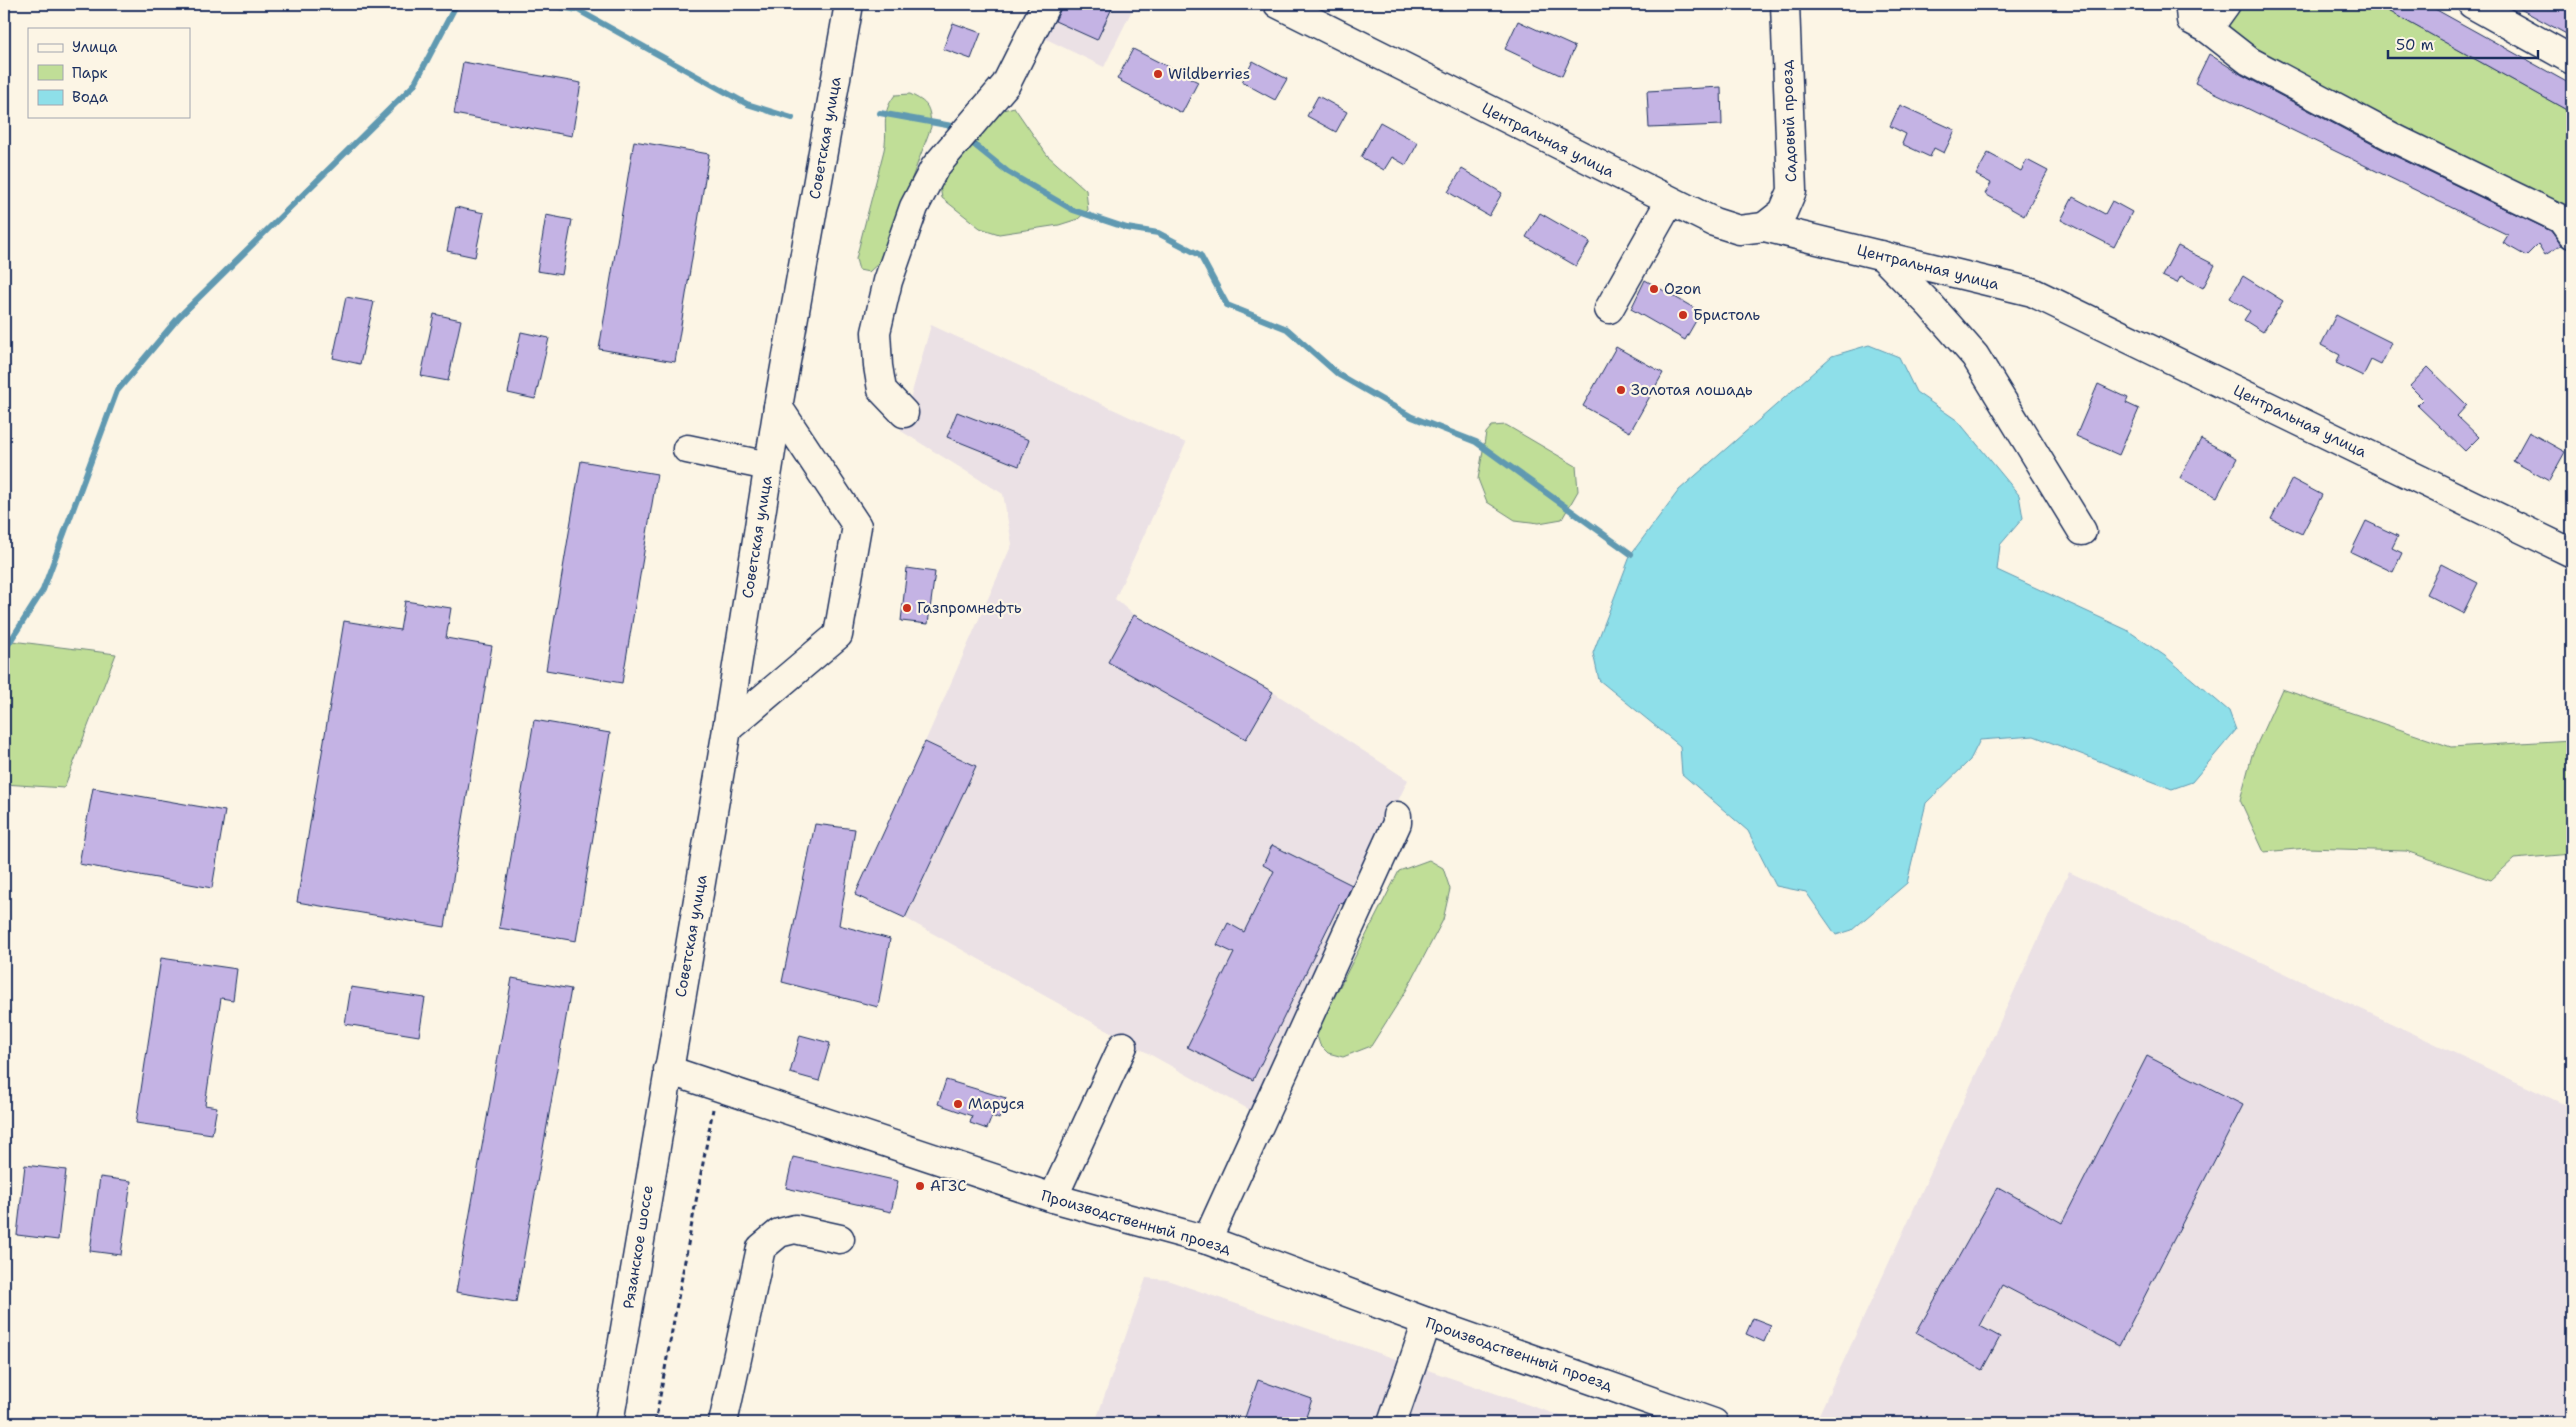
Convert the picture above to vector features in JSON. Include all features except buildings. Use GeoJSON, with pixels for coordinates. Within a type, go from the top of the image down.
{"type":"FeatureCollection","features":[{"type":"Feature","properties":{"kind":"street","name":"Советская улица"},"geometry":{"type":"LineString","coordinates":[[668,1070],[727,729],[778,407],[849,4]]}},
{"type":"Feature","properties":{"kind":"street"},"geometry":{"type":"LineString","coordinates":[[904,413],[882,390],[878,366],[876,332],[888,281],[914,207],[934,167],[1006,84],[1046,4]]}},
{"type":"Feature","properties":{"kind":"street","name":"Центральная улица"},"geometry":{"type":"LineString","coordinates":[[1278,4],[1714,222],[1739,230],[1764,227],[2032,292],[2572,553]]}},
{"type":"Feature","properties":{"kind":"street","name":"Садовый проезд"},"geometry":{"type":"LineString","coordinates":[[1764,227],[1783,212],[1792,192],[1785,4]]}},
{"type":"Feature","properties":{"kind":"street"},"geometry":{"type":"LineString","coordinates":[[2192,4],[2190,10],[2191,20],[2208,29],[2249,61],[2398,140],[2561,219],[2572,234]]}},
{"type":"Feature","properties":{"kind":"street"},"geometry":{"type":"LineString","coordinates":[[2208,29],[2226,4]]}},
{"type":"Feature","properties":{"kind":"street"},"geometry":{"type":"LineString","coordinates":[[2472,4],[2572,60]]}},
{"type":"Feature","properties":{"kind":"street"},"geometry":{"type":"LineString","coordinates":[[1610,309],[1670,201]]}},
{"type":"Feature","properties":{"kind":"street"},"geometry":{"type":"LineString","coordinates":[[1881,255],[1975,356],[2082,530]]}},
{"type":"Feature","properties":{"kind":"street"},"geometry":{"type":"LineString","coordinates":[[727,729],[838,635],[857,526],[778,407]]}},
{"type":"Feature","properties":{"kind":"street"},"geometry":{"type":"LineString","coordinates":[[687,449],[768,466]]}},
{"type":"Feature","properties":{"kind":"street"},"geometry":{"type":"LineString","coordinates":[[1207,1240],[1397,824],[1398,816]]}},
{"type":"Feature","properties":{"kind":"street"},"geometry":{"type":"LineString","coordinates":[[1053,1198],[1123,1046]]}},
{"type":"Feature","properties":{"kind":"street","name":"Производственный проезд"},"geometry":{"type":"LineString","coordinates":[[668,1070],[1053,1198],[1207,1240],[1427,1322],[1714,1423]]}},
{"type":"Feature","properties":{"kind":"street","name":"Рязанское шоссе"},"geometry":{"type":"LineString","coordinates":[[609,1423],[668,1070]]}},
{"type":"Feature","properties":{"kind":"street"},"geometry":{"type":"LineString","coordinates":[[723,1423],[761,1248],[779,1233],[795,1229],[840,1239]]}},
{"type":"Feature","properties":{"kind":"street"},"geometry":{"type":"LineString","coordinates":[[1392,1423],[1427,1322]]}},
{"type":"Feature","properties":{"kind":"path"},"geometry":{"type":"LineString","coordinates":[[655,1423],[717,1086]]}},
{"type":"Feature","properties":{"kind":"shaded area"},"geometry":{"type":"Polygon","coordinates":[[[1055,4],[1135,4],[1104,67],[1040,36],[1055,4]]]}},
{"type":"Feature","properties":{"kind":"shaded area"},"geometry":{"type":"Polygon","coordinates":[[[931,325],[1186,443],[1115,599],[1134,615],[1273,692],[1408,780],[1250,1110],[905,918],[855,895],[1012,544],[1003,494],[901,431],[931,325]]]}},
{"type":"Feature","properties":{"kind":"shaded area"},"geometry":{"type":"Polygon","coordinates":[[[2069,872],[2572,1108],[2572,1423],[1815,1423],[2069,872]]]}},
{"type":"Feature","properties":{"kind":"shaded area"},"geometry":{"type":"Polygon","coordinates":[[[1146,1278],[1167,1280],[1581,1423],[1095,1423],[1146,1278]]]}},
{"type":"Feature","properties":{"kind":"green space"},"geometry":{"type":"Polygon","coordinates":[[[2241,4],[2376,4],[2572,113],[2572,211],[2470,165],[2244,43],[2225,25],[2241,4]]]}},
{"type":"Feature","properties":{"kind":"green space"},"geometry":{"type":"Polygon","coordinates":[[[910,94],[927,106],[931,127],[881,261],[869,272],[859,270],[856,259],[884,150],[887,109],[895,95],[910,94]]]}},
{"type":"Feature","properties":{"kind":"green space"},"geometry":{"type":"Polygon","coordinates":[[[1014,107],[1047,155],[1086,190],[1088,210],[1078,219],[1059,225],[999,234],[980,228],[942,198],[940,187],[955,163],[1000,111],[1014,107]]]}},
{"type":"Feature","properties":{"kind":"green space"},"geometry":{"type":"Polygon","coordinates":[[[1506,425],[1576,466],[1578,491],[1562,519],[1539,523],[1515,520],[1487,502],[1478,479],[1486,433],[1492,426],[1506,425]]]}},
{"type":"Feature","properties":{"kind":"green space"},"geometry":{"type":"Polygon","coordinates":[[[4,640],[116,654],[64,788],[4,784],[4,640]]]}},
{"type":"Feature","properties":{"kind":"green space"},"geometry":{"type":"Polygon","coordinates":[[[2282,689],[2451,747],[2572,740],[2572,854],[2514,859],[2491,880],[2406,851],[2307,848],[2264,852],[2240,800],[2252,755],[2282,689]]]}},
{"type":"Feature","properties":{"kind":"green space"},"geometry":{"type":"Polygon","coordinates":[[[1429,860],[1443,868],[1450,889],[1443,920],[1407,989],[1371,1046],[1343,1057],[1328,1053],[1320,1045],[1316,1033],[1399,871],[1429,860]]]}},
{"type":"Feature","properties":{"kind":"water"},"geometry":{"type":"Polygon","coordinates":[[[1869,345],[1899,357],[1916,392],[1958,421],[2019,495],[2023,518],[2000,545],[1997,570],[2127,630],[2165,656],[2229,711],[2236,730],[2192,782],[2172,789],[2034,736],[1980,740],[1970,760],[1926,803],[1907,883],[1852,930],[1836,935],[1806,892],[1776,886],[1748,831],[1682,774],[1680,746],[1599,680],[1593,653],[1631,554],[1679,490],[1832,356],[1869,345]]]}},
{"type":"Feature","properties":{"kind":"waterway"},"geometry":{"type":"LineString","coordinates":[[4,651],[43,590],[117,391],[179,317],[414,85],[455,7],[465,4]]}},
{"type":"Feature","properties":{"kind":"waterway"},"geometry":{"type":"LineString","coordinates":[[542,4],[578,10],[747,104],[792,118]]}},
{"type":"Feature","properties":{"kind":"waterway"},"geometry":{"type":"LineString","coordinates":[[880,113],[952,126],[957,131]]}},
{"type":"Feature","properties":{"kind":"waterway"},"geometry":{"type":"LineString","coordinates":[[967,139],[1008,172],[1073,210],[1127,228],[1158,233],[1200,255],[1227,305],[1287,329],[1339,375],[1412,417],[1476,442],[1631,554]]}},
{"type":"Feature","properties":{"kind":"place","name":"Wildberries"},"geometry":{"type":"Point","coordinates":[1158,74]}},
{"type":"Feature","properties":{"kind":"place","name":"Ozon"},"geometry":{"type":"Point","coordinates":[1654,289]}},
{"type":"Feature","properties":{"kind":"place","name":"Бристоль"},"geometry":{"type":"Point","coordinates":[1683,315]}},
{"type":"Feature","properties":{"kind":"place","name":"Золотая лошадь"},"geometry":{"type":"Point","coordinates":[1621,390]}},
{"type":"Feature","properties":{"kind":"place","name":"Газпромнефть"},"geometry":{"type":"Point","coordinates":[907,608]}},
{"type":"Feature","properties":{"kind":"place","name":"Маруся"},"geometry":{"type":"Point","coordinates":[958,1104]}},
{"type":"Feature","properties":{"kind":"place","name":"АГЗС"},"geometry":{"type":"Point","coordinates":[920,1186]}}]}
